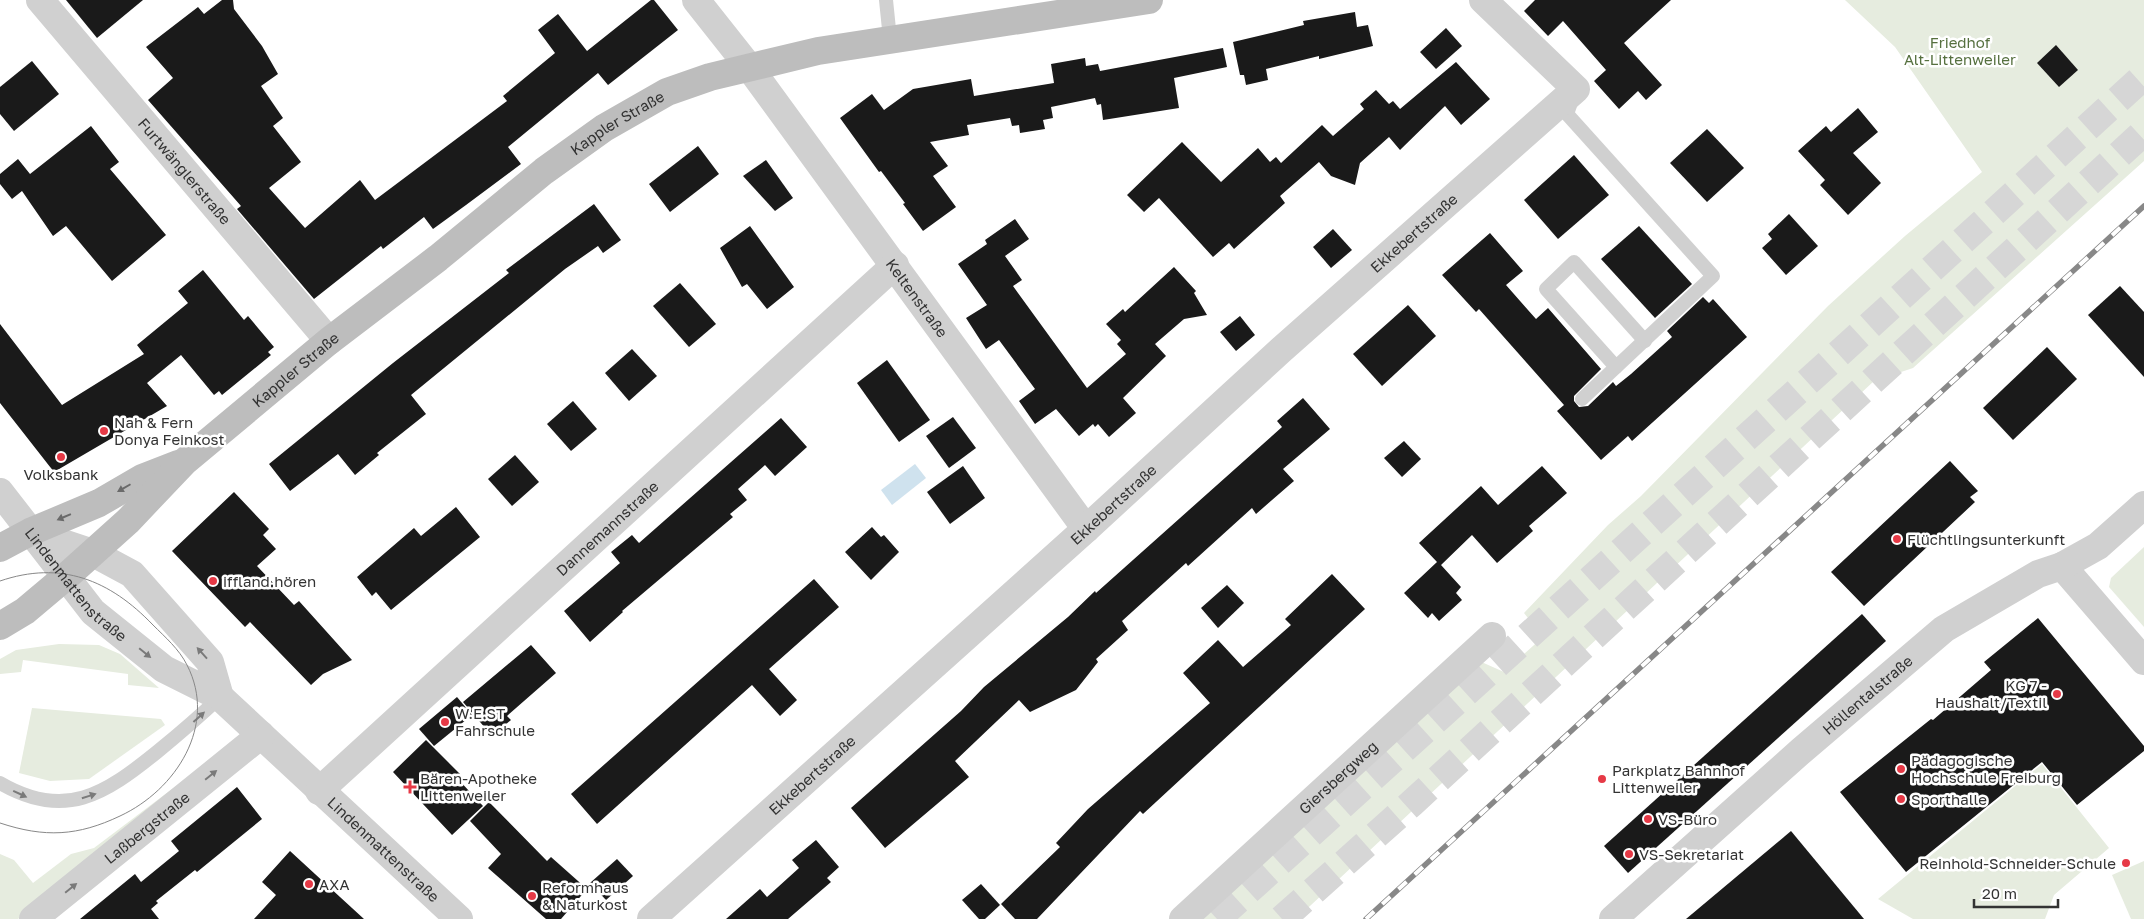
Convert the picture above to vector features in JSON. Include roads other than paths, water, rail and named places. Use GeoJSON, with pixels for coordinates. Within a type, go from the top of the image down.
{"type":"FeatureCollection","features":[{"type":"Feature","properties":{"kind":"street","name":"Furtwänglerstraße"},"geometry":{"type":"LineString","coordinates":[[40,0],[329,341]]}},
{"type":"Feature","properties":{"kind":"street","name":"Keltenstraße"},"geometry":{"type":"LineString","coordinates":[[696,0],[749,66],[1086,528]]}},
{"type":"Feature","properties":{"kind":"street","name":"Kappler Straße"},"geometry":{"type":"LineString","coordinates":[[0,626],[25,611],[93,553],[128,521],[184,462],[329,341],[438,258],[544,171],[604,128],[667,92],[749,66],[818,51],[1149,0]]}},
{"type":"Feature","properties":{"kind":"street"},"geometry":{"type":"LineString","coordinates":[[1483,0],[1576,89]]}},
{"type":"Feature","properties":{"kind":"street","name":"Ekkebertstraße"},"geometry":{"type":"LineString","coordinates":[[651,919],[1281,350],[1576,89]]}},
{"type":"Feature","properties":{"kind":"street","name":"Dannemannstraße"},"geometry":{"type":"LineString","coordinates":[[320,791],[895,265]]}},
{"type":"Feature","properties":{"kind":"street","name":"Kappler Straße"},"geometry":{"type":"LineString","coordinates":[[0,548],[30,532],[99,503],[142,478],[184,462]]}},
{"type":"Feature","properties":{"kind":"street"},"geometry":{"type":"LineString","coordinates":[[0,492],[30,532]]}},
{"type":"Feature","properties":{"kind":"street","name":"Höllentalstraße"},"geometry":{"type":"LineString","coordinates":[[1613,919],[1801,751],[1944,629],[2038,574],[2062,566],[2098,546],[2144,505]]}},
{"type":"Feature","properties":{"kind":"street","name":"Lindenmattenstraße"},"geometry":{"type":"LineString","coordinates":[[30,532],[93,612],[164,669],[220,697],[320,791],[446,915]]}},
{"type":"Feature","properties":{"kind":"street","name":"Lindenmattenstraße"},"geometry":{"type":"LineString","coordinates":[[30,532],[93,553],[132,574],[210,662],[220,697]]}},
{"type":"Feature","properties":{"kind":"street"},"geometry":{"type":"LineString","coordinates":[[2062,566],[2144,662]]}},
{"type":"Feature","properties":{"kind":"street","name":"Giersbergweg"},"geometry":{"type":"LineString","coordinates":[[1183,919],[1492,636]]}},
{"type":"Feature","properties":{"kind":"street","name":"Laßbergstraße"},"geometry":{"type":"LineString","coordinates":[[33,919],[261,735]]}},
{"type":"Feature","properties":{"kind":"lane"},"geometry":{"type":"LineString","coordinates":[[886,0],[890,40]]}},
{"type":"Feature","properties":{"kind":"lane"},"geometry":{"type":"LineString","coordinates":[[1576,89],[1567,114],[1713,276],[1582,400]]}},
{"type":"Feature","properties":{"kind":"lane"},"geometry":{"type":"LineString","coordinates":[[1616,367],[1546,289],[1574,262],[1645,341]]}},
{"type":"Feature","properties":{"kind":"lane"},"geometry":{"type":"LineString","coordinates":[[0,783],[22,796],[41,800],[60,802],[91,796],[105,790],[144,762],[220,697]]}},
{"type":"Feature","properties":{"kind":"water"},"geometry":{"type":"Polygon","coordinates":[[[915,464],[926,478],[892,505],[881,490],[915,464]]]}},
{"type":"Feature","properties":{"kind":"tunnel"},"geometry":{"type":"LineString","coordinates":[[1217,919],[2144,76]]}},
{"type":"Feature","properties":{"kind":"tunnel"},"geometry":{"type":"LineString","coordinates":[[1282,919],[1412,803],[2144,132]]}},
{"type":"Feature","properties":{"kind":"tram line"},"geometry":{"type":"LineString","coordinates":[[0,581],[22,575],[64,574],[83,578],[120,596],[137,609],[180,654],[187,665],[195,688],[197,710],[194,732],[186,753],[174,773],[140,805],[105,823],[90,828],[61,833],[32,831],[0,823]]}},
{"type":"Feature","properties":{"kind":"railway"},"geometry":{"type":"LineString","coordinates":[[1366,919],[2144,206]]}},
{"type":"Feature","properties":{"kind":"place","name":"Nah & Fern Donya Feinkost"},"geometry":{"type":"Point","coordinates":[104,431]}},
{"type":"Feature","properties":{"kind":"place","name":"Volksbank"},"geometry":{"type":"Point","coordinates":[61,457]}},
{"type":"Feature","properties":{"kind":"place","name":"Flüchtlingsunterkunft"},"geometry":{"type":"Point","coordinates":[1897,539]}},
{"type":"Feature","properties":{"kind":"place","name":"iffland.hören"},"geometry":{"type":"Point","coordinates":[213,581]}},
{"type":"Feature","properties":{"kind":"place","name":"KG 7 - Haushalt/Textil"},"geometry":{"type":"Point","coordinates":[2057,694]}},
{"type":"Feature","properties":{"kind":"place","name":"W.E.ST Fahrschule"},"geometry":{"type":"Point","coordinates":[445,722]}},
{"type":"Feature","properties":{"kind":"place","name":"Pädagogische Hochschule Freiburg"},"geometry":{"type":"Point","coordinates":[1901,769]}},
{"type":"Feature","properties":{"kind":"place","name":"Parkplatz Bahnhof Littenweiler"},"geometry":{"type":"Point","coordinates":[1602,779]}},
{"type":"Feature","properties":{"kind":"place","name":"Bären-Apotheke Littenweiler"},"geometry":{"type":"Point","coordinates":[410,787]}},
{"type":"Feature","properties":{"kind":"place","name":"Sporthalle"},"geometry":{"type":"Point","coordinates":[1901,799]}},
{"type":"Feature","properties":{"kind":"place","name":"VS-Büro"},"geometry":{"type":"Point","coordinates":[1648,819]}},
{"type":"Feature","properties":{"kind":"place","name":"VS-Sekretariat"},"geometry":{"type":"Point","coordinates":[1629,854]}},
{"type":"Feature","properties":{"kind":"place","name":"Reinhold-Schneider-Schule"},"geometry":{"type":"Point","coordinates":[2126,863]}},
{"type":"Feature","properties":{"kind":"place","name":"AXA"},"geometry":{"type":"Point","coordinates":[309,884]}},
{"type":"Feature","properties":{"kind":"place","name":"Reformhaus & Naturkost"},"geometry":{"type":"Point","coordinates":[532,896]}},
{"type":"Feature","properties":{"kind":"park label","name":"Friedhof Alt-Littenweiler"},"geometry":{"type":"Point","coordinates":[1960,50]}}]}
